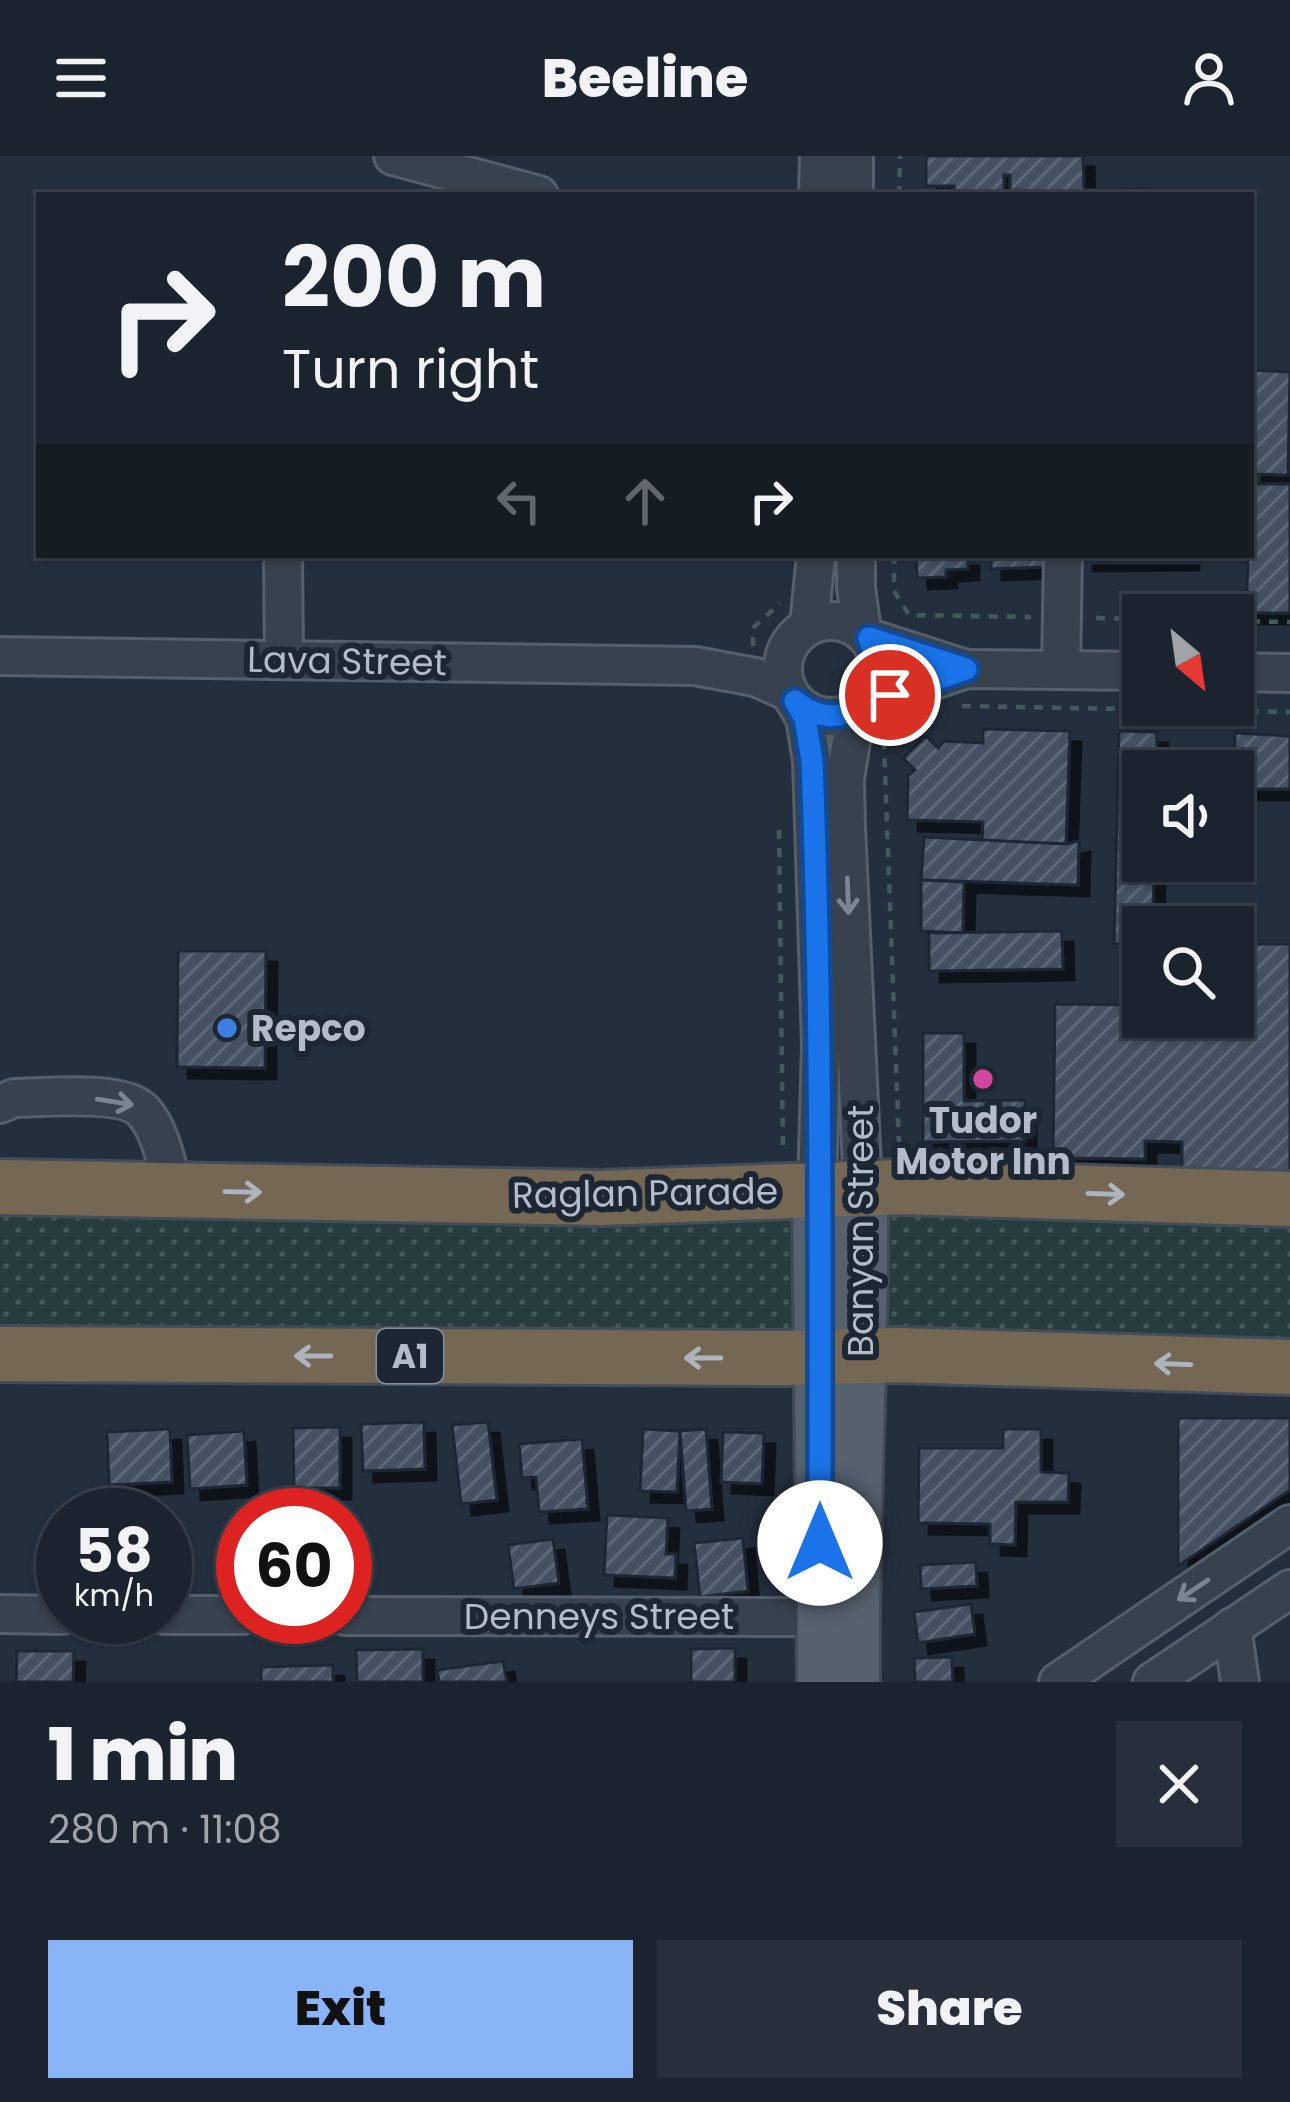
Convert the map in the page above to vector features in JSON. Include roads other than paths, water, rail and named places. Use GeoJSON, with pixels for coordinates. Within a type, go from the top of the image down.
{"type":"FeatureCollection","features":[{"type":"Feature","properties":{"kind":"highway","name":"Raglan Parade"},"geometry":{"type":"LineString","coordinates":[[0,1187],[600,1198],[841,1189],[1290,1199]]}},
{"type":"Feature","properties":{"kind":"highway","name":"A1"},"geometry":{"type":"LineString","coordinates":[[0,1354],[841,1356],[1290,1367]]}},
{"type":"Feature","properties":{"kind":"main road","name":"Banyan Street"},"geometry":{"type":"LineString","coordinates":[[821,1682],[837,1619],[841,1189]]}},
{"type":"Feature","properties":{"kind":"main road","name":"Banyan Street"},"geometry":{"type":"LineString","coordinates":[[837,1619],[854,1682]]}},
{"type":"Feature","properties":{"kind":"street"},"geometry":{"type":"LineString","coordinates":[[393,156],[528,192]]}},
{"type":"Feature","properties":{"kind":"street"},"geometry":{"type":"LineString","coordinates":[[818,192],[819,156]]}},
{"type":"Feature","properties":{"kind":"street"},"geometry":{"type":"LineString","coordinates":[[854,156],[854,192]]}},
{"type":"Feature","properties":{"kind":"street"},"geometry":{"type":"LineString","coordinates":[[283,558],[284,660]]}},
{"type":"Feature","properties":{"kind":"street"},"geometry":{"type":"LineString","coordinates":[[815,558],[800,633],[782,665],[791,696],[818,716],[844,716],[966,669]]}},
{"type":"Feature","properties":{"kind":"street"},"geometry":{"type":"LineString","coordinates":[[856,558],[856,588],[880,671],[861,706]]}},
{"type":"Feature","properties":{"kind":"street"},"geometry":{"type":"LineString","coordinates":[[1061,670],[1063,558]]}},
{"type":"Feature","properties":{"kind":"street"},"geometry":{"type":"LineString","coordinates":[[800,633],[836,620],[966,669],[1122,671]]}},
{"type":"Feature","properties":{"kind":"street","name":"Lava Street"},"geometry":{"type":"LineString","coordinates":[[695,666],[752,652],[800,633]]}},
{"type":"Feature","properties":{"kind":"street","name":"Lava Street"},"geometry":{"type":"LineString","coordinates":[[0,656],[695,666],[755,677],[791,696]]}},
{"type":"Feature","properties":{"kind":"street"},"geometry":{"type":"LineString","coordinates":[[1254,672],[1290,673]]}},
{"type":"Feature","properties":{"kind":"street","name":"Banyan Street"},"geometry":{"type":"LineString","coordinates":[[791,696],[805,718],[812,761],[821,1044],[841,1189]]}},
{"type":"Feature","properties":{"kind":"street","name":"Banyan Street"},"geometry":{"type":"LineString","coordinates":[[841,1189],[845,779],[861,706]]}},
{"type":"Feature","properties":{"kind":"street"},"geometry":{"type":"LineString","coordinates":[[0,1104],[14,1098],[124,1099],[142,1109],[157,1132],[174,1190]]}},
{"type":"Feature","properties":{"kind":"street"},"geometry":{"type":"LineString","coordinates":[[1058,1682],[1290,1524]]}},
{"type":"Feature","properties":{"kind":"street"},"geometry":{"type":"LineString","coordinates":[[1152,1682],[1290,1589]]}},
{"type":"Feature","properties":{"kind":"street"},"geometry":{"type":"LineString","coordinates":[[0,1614],[36,1615]]}},
{"type":"Feature","properties":{"kind":"street","name":"Denneys Street"},"geometry":{"type":"LineString","coordinates":[[372,1616],[837,1619]]}},
{"type":"Feature","properties":{"kind":"street"},"geometry":{"type":"LineString","coordinates":[[1232,1627],[1240,1682]]}},
{"type":"Feature","properties":{"kind":"place","name":"Repco"},"geometry":{"type":"Point","coordinates":[227,1028]}},
{"type":"Feature","properties":{"kind":"place","name":"Tudor Motor Inn"},"geometry":{"type":"Point","coordinates":[983,1079]}}]}
